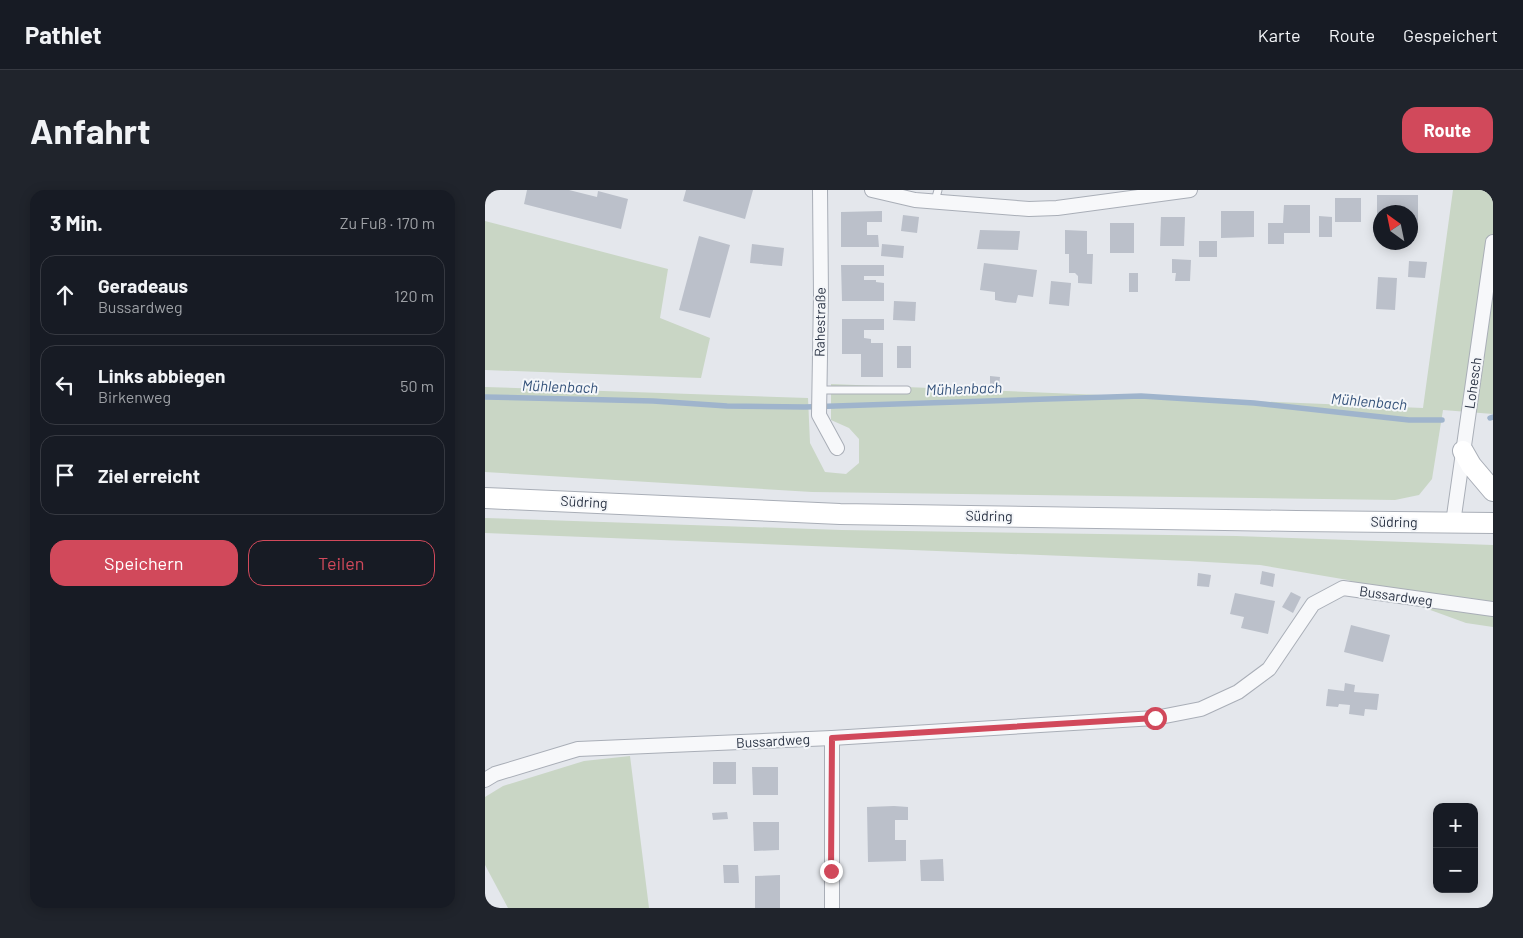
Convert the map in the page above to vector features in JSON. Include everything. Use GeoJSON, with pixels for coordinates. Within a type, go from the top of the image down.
{"type":"FeatureCollection","features":[{"type":"Feature","properties":{"kind":"main road"},"geometry":{"type":"LineString","coordinates":[[1463,452],[1471,466],[1493,490]]}},
{"type":"Feature","properties":{"kind":"main road","name":"Südring"},"geometry":{"type":"LineString","coordinates":[[485,498],[840,514],[1493,523]]}},
{"type":"Feature","properties":{"kind":"street","name":"Rahestraße"},"geometry":{"type":"LineString","coordinates":[[820,190],[819,415],[837,448]]}},
{"type":"Feature","properties":{"kind":"street"},"geometry":{"type":"LineString","coordinates":[[872,190],[915,200],[937,196],[1029,208],[1057,208],[1190,190]]}},
{"type":"Feature","properties":{"kind":"street","name":"Lohesch"},"geometry":{"type":"LineString","coordinates":[[1453,523],[1493,242]]}},
{"type":"Feature","properties":{"kind":"street","name":"Bussardweg"},"geometry":{"type":"LineString","coordinates":[[485,780],[495,774],[578,749],[832,738],[1155,718],[1201,709],[1239,692],[1269,669],[1313,604],[1343,588],[1493,609]]}},
{"type":"Feature","properties":{"kind":"street"},"geometry":{"type":"LineString","coordinates":[[832,738],[832,908]]}},
{"type":"Feature","properties":{"kind":"lane"},"geometry":{"type":"LineString","coordinates":[[818,393],[907,390]]}},
{"type":"Feature","properties":{"kind":"green space"},"geometry":{"type":"Polygon","coordinates":[[[1453,190],[1493,190],[1493,414],[1443,410],[1432,479],[1419,495],[1395,500],[812,492],[485,472],[485,387],[808,398],[810,443],[825,472],[846,474],[859,463],[859,439],[849,428],[831,420],[831,384],[1423,408],[1453,190]]]}},
{"type":"Feature","properties":{"kind":"green space"},"geometry":{"type":"Polygon","coordinates":[[[485,221],[668,269],[660,318],[710,338],[701,378],[485,370],[485,221]]]}},
{"type":"Feature","properties":{"kind":"green space"},"geometry":{"type":"Polygon","coordinates":[[[485,518],[842,530],[1236,536],[1493,545],[1493,627],[1466,623],[1348,580],[1260,565],[485,533],[485,518]]]}},
{"type":"Feature","properties":{"kind":"green space"},"geometry":{"type":"Polygon","coordinates":[[[630,756],[649,908],[508,908],[485,865],[485,797],[503,786],[584,761],[630,756]]]}},
{"type":"Feature","properties":{"kind":"building"},"geometry":{"type":"Polygon","coordinates":[[[527,190],[569,190],[597,197],[598,191],[628,199],[621,229],[524,204],[527,190]]]}},
{"type":"Feature","properties":{"kind":"building"},"geometry":{"type":"Polygon","coordinates":[[[686,190],[753,190],[745,219],[683,201],[686,190]]]}},
{"type":"Feature","properties":{"kind":"building"},"geometry":{"type":"Polygon","coordinates":[[[1377,195],[1418,195],[1418,205],[1377,205],[1377,195]]]}},
{"type":"Feature","properties":{"kind":"building"},"geometry":{"type":"Polygon","coordinates":[[[1335,198],[1361,198],[1361,222],[1335,222],[1335,198]]]}},
{"type":"Feature","properties":{"kind":"building"},"geometry":{"type":"Polygon","coordinates":[[[1284,205],[1310,205],[1310,233],[1284,233],[1284,244],[1268,244],[1268,223],[1283,223],[1284,205]]]}},
{"type":"Feature","properties":{"kind":"building"},"geometry":{"type":"Polygon","coordinates":[[[882,211],[882,222],[867,222],[867,235],[878,235],[879,247],[841,247],[841,212],[882,211]]]}},
{"type":"Feature","properties":{"kind":"building"},"geometry":{"type":"Polygon","coordinates":[[[1221,211],[1254,211],[1254,237],[1221,238],[1221,211]]]}},
{"type":"Feature","properties":{"kind":"building"},"geometry":{"type":"Polygon","coordinates":[[[903,215],[919,217],[917,233],[901,231],[903,215]]]}},
{"type":"Feature","properties":{"kind":"building"},"geometry":{"type":"Polygon","coordinates":[[[1319,216],[1332,217],[1332,237],[1319,237],[1319,216]]]}},
{"type":"Feature","properties":{"kind":"building"},"geometry":{"type":"Polygon","coordinates":[[[1161,217],[1185,217],[1184,246],[1160,246],[1161,217]]]}},
{"type":"Feature","properties":{"kind":"building"},"geometry":{"type":"Polygon","coordinates":[[[1110,223],[1134,223],[1134,253],[1110,253],[1110,223]]]}},
{"type":"Feature","properties":{"kind":"building"},"geometry":{"type":"Polygon","coordinates":[[[980,230],[1020,231],[1018,250],[977,249],[980,230]]]}},
{"type":"Feature","properties":{"kind":"building"},"geometry":{"type":"Polygon","coordinates":[[[1065,230],[1087,231],[1087,254],[1093,254],[1092,284],[1078,283],[1078,276],[1075,273],[1069,273],[1069,254],[1065,254],[1065,230]]]}},
{"type":"Feature","properties":{"kind":"building"},"geometry":{"type":"Polygon","coordinates":[[[699,236],[730,245],[710,318],[679,310],[699,236]]]}},
{"type":"Feature","properties":{"kind":"building"},"geometry":{"type":"Polygon","coordinates":[[[1199,241],[1217,241],[1217,257],[1199,257],[1199,241]]]}},
{"type":"Feature","properties":{"kind":"building"},"geometry":{"type":"Polygon","coordinates":[[[752,244],[784,248],[782,266],[750,263],[752,244]]]}},
{"type":"Feature","properties":{"kind":"building"},"geometry":{"type":"Polygon","coordinates":[[[882,244],[904,246],[903,258],[881,256],[882,244]]]}},
{"type":"Feature","properties":{"kind":"building"},"geometry":{"type":"Polygon","coordinates":[[[1172,259],[1191,260],[1190,281],[1175,281],[1176,273],[1172,273],[1172,259]]]}},
{"type":"Feature","properties":{"kind":"building"},"geometry":{"type":"Polygon","coordinates":[[[1409,261],[1427,262],[1425,278],[1408,277],[1409,261]]]}},
{"type":"Feature","properties":{"kind":"building"},"geometry":{"type":"Polygon","coordinates":[[[984,263],[1037,270],[1033,297],[1018,295],[1016,303],[1005,302],[995,300],[995,292],[980,290],[984,263]]]}},
{"type":"Feature","properties":{"kind":"building"},"geometry":{"type":"Polygon","coordinates":[[[841,265],[884,265],[884,276],[864,276],[864,280],[876,280],[876,282],[884,283],[884,301],[842,301],[841,265]]]}},
{"type":"Feature","properties":{"kind":"building"},"geometry":{"type":"Polygon","coordinates":[[[1129,273],[1138,273],[1138,292],[1129,292],[1129,273]]]}},
{"type":"Feature","properties":{"kind":"building"},"geometry":{"type":"Polygon","coordinates":[[[1378,277],[1397,278],[1395,310],[1376,309],[1378,277]]]}},
{"type":"Feature","properties":{"kind":"building"},"geometry":{"type":"Polygon","coordinates":[[[1051,281],[1071,283],[1069,306],[1049,304],[1051,281]]]}},
{"type":"Feature","properties":{"kind":"building"},"geometry":{"type":"Polygon","coordinates":[[[894,301],[916,302],[915,321],[893,320],[894,301]]]}},
{"type":"Feature","properties":{"kind":"building"},"geometry":{"type":"Polygon","coordinates":[[[842,319],[884,319],[884,330],[864,330],[864,338],[871,339],[871,343],[883,343],[883,377],[861,377],[861,354],[842,354],[842,319]]]}},
{"type":"Feature","properties":{"kind":"building"},"geometry":{"type":"Polygon","coordinates":[[[897,346],[911,346],[911,368],[897,368],[897,346]]]}},
{"type":"Feature","properties":{"kind":"building"},"geometry":{"type":"Polygon","coordinates":[[[990,376],[1000,377],[999,386],[990,386],[990,376]]]}},
{"type":"Feature","properties":{"kind":"building"},"geometry":{"type":"Polygon","coordinates":[[[1262,571],[1275,574],[1273,587],[1260,584],[1262,571]]]}},
{"type":"Feature","properties":{"kind":"building"},"geometry":{"type":"Polygon","coordinates":[[[1198,573],[1211,575],[1209,587],[1197,586],[1198,573]]]}},
{"type":"Feature","properties":{"kind":"building"},"geometry":{"type":"Polygon","coordinates":[[[1291,592],[1301,597],[1293,613],[1282,607],[1291,592]]]}},
{"type":"Feature","properties":{"kind":"building"},"geometry":{"type":"Polygon","coordinates":[[[1235,593],[1275,601],[1268,634],[1241,628],[1244,617],[1230,614],[1235,593]]]}},
{"type":"Feature","properties":{"kind":"building"},"geometry":{"type":"Polygon","coordinates":[[[1351,625],[1390,635],[1383,662],[1344,652],[1351,625]]]}},
{"type":"Feature","properties":{"kind":"building"},"geometry":{"type":"Polygon","coordinates":[[[1345,683],[1355,685],[1354,692],[1379,694],[1377,710],[1365,709],[1364,716],[1349,714],[1350,705],[1326,706],[1328,689],[1344,691],[1345,683]]]}},
{"type":"Feature","properties":{"kind":"building"},"geometry":{"type":"Polygon","coordinates":[[[713,762],[736,762],[736,784],[713,784],[713,762]]]}},
{"type":"Feature","properties":{"kind":"building"},"geometry":{"type":"Polygon","coordinates":[[[752,767],[778,767],[778,795],[753,795],[752,767]]]}},
{"type":"Feature","properties":{"kind":"building"},"geometry":{"type":"Polygon","coordinates":[[[867,807],[908,807],[908,820],[895,820],[895,840],[906,840],[906,861],[868,862],[867,807]]]}},
{"type":"Feature","properties":{"kind":"building"},"geometry":{"type":"Polygon","coordinates":[[[727,812],[728,819],[713,820],[712,813],[727,812]]]}},
{"type":"Feature","properties":{"kind":"building"},"geometry":{"type":"Polygon","coordinates":[[[753,822],[779,822],[779,850],[754,851],[753,822]]]}},
{"type":"Feature","properties":{"kind":"building"},"geometry":{"type":"Polygon","coordinates":[[[943,859],[944,881],[921,881],[920,860],[943,859]]]}},
{"type":"Feature","properties":{"kind":"building"},"geometry":{"type":"Polygon","coordinates":[[[723,865],[738,865],[739,883],[724,883],[723,865]]]}},
{"type":"Feature","properties":{"kind":"building"},"geometry":{"type":"Polygon","coordinates":[[[780,875],[780,908],[755,908],[755,876],[780,875]]]}},
{"type":"Feature","properties":{"kind":"waterway","name":"Mühlenbach"},"geometry":{"type":"LineString","coordinates":[[485,397],[805,407],[1141,396],[1254,403],[1409,420],[1442,420]]}},
{"type":"Feature","properties":{"kind":"route"},"geometry":{"type":"LineString","coordinates":[[831,871],[832,738],[1155,718]]}}]}
